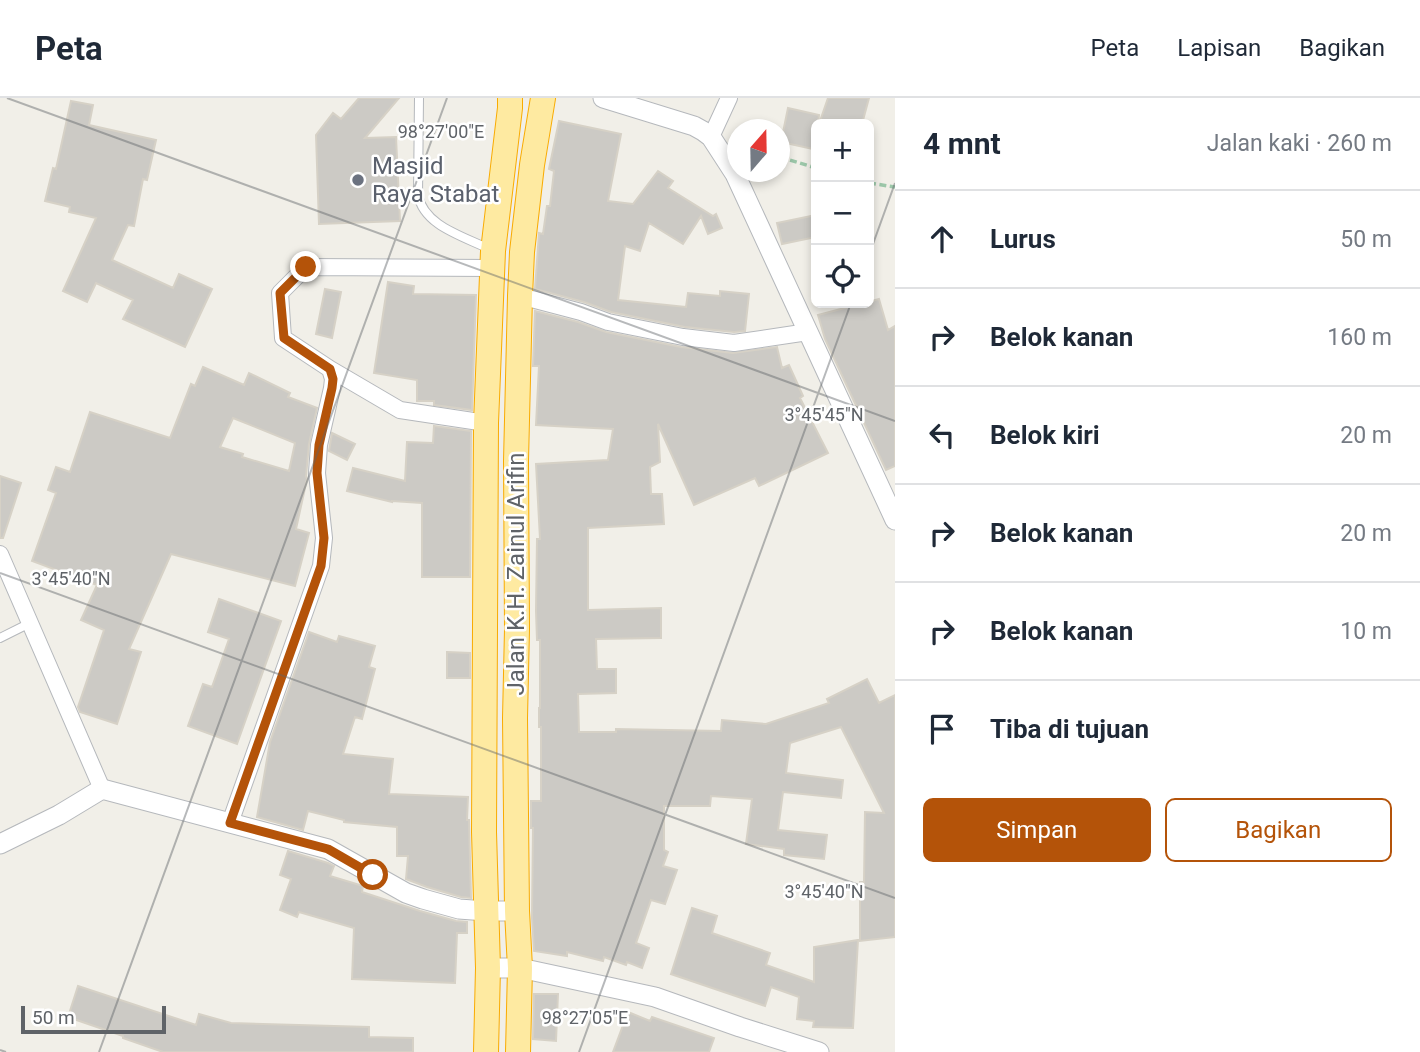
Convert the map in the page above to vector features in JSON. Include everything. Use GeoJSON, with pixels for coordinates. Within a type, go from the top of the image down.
{"type":"FeatureCollection","features":[{"type":"Feature","properties":{"kind":"highway","name":"Jalan K.H. Zainul Arifin"},"geometry":{"type":"LineString","coordinates":[[486,1052],[486,423],[493,259],[510,98]]}},
{"type":"Feature","properties":{"kind":"highway","name":"Jalan K.H. Zainul Arifin"},"geometry":{"type":"LineString","coordinates":[[519,1052],[515,718],[520,296],[523,240],[543,98]]}},
{"type":"Feature","properties":{"kind":"highway"},"geometry":{"type":"LineString","coordinates":[[491,296],[520,296]]}},
{"type":"Feature","properties":{"kind":"street"},"geometry":{"type":"LineString","coordinates":[[603,98],[694,126],[711,137],[735,174],[894,516]]}},
{"type":"Feature","properties":{"kind":"street"},"geometry":{"type":"LineString","coordinates":[[711,137],[729,98]]}},
{"type":"Feature","properties":{"kind":"street"},"geometry":{"type":"LineString","coordinates":[[486,423],[400,410],[330,369],[284,338],[280,293],[306,267],[493,259]]}},
{"type":"Feature","properties":{"kind":"street"},"geometry":{"type":"LineString","coordinates":[[520,296],[608,322],[683,337],[734,343],[808,332]]}},
{"type":"Feature","properties":{"kind":"street"},"geometry":{"type":"LineString","coordinates":[[230,823],[321,566],[324,538],[317,473],[319,445],[332,388],[330,369]]}},
{"type":"Feature","properties":{"kind":"street"},"geometry":{"type":"LineString","coordinates":[[0,554],[102,789]]}},
{"type":"Feature","properties":{"kind":"street"},"geometry":{"type":"LineString","coordinates":[[0,844],[59,815],[102,789],[328,849],[405,893],[423,899],[458,909],[517,911]]}},
{"type":"Feature","properties":{"kind":"street"},"geometry":{"type":"LineString","coordinates":[[488,968],[520,968],[655,997],[819,1052]]}},
{"type":"Feature","properties":{"kind":"lane"},"geometry":{"type":"LineString","coordinates":[[419,98],[419,202],[424,211],[442,226],[493,259]]}},
{"type":"Feature","properties":{"kind":"lane"},"geometry":{"type":"LineString","coordinates":[[0,638],[30,623]]}},
{"type":"Feature","properties":{"kind":"path"},"geometry":{"type":"LineString","coordinates":[[790,160],[811,167]]}},
{"type":"Feature","properties":{"kind":"path"},"geometry":{"type":"LineString","coordinates":[[874,184],[895,187]]}},
{"type":"Feature","properties":{"kind":"building","name":"Masjid Raya Stabat"},"geometry":{"type":"Polygon","coordinates":[[[359,98],[399,98],[365,138],[396,137],[400,221],[319,224],[316,135],[333,113],[341,119],[359,98]]]}},
{"type":"Feature","properties":{"kind":"building"},"geometry":{"type":"Polygon","coordinates":[[[828,98],[869,98],[863,119],[821,119],[828,98]]]}},
{"type":"Feature","properties":{"kind":"building"},"geometry":{"type":"Polygon","coordinates":[[[71,101],[93,105],[89,125],[156,140],[147,180],[143,179],[134,226],[128,225],[112,260],[173,288],[179,274],[212,289],[185,347],[123,319],[133,300],[96,283],[87,302],[63,291],[96,218],[69,212],[70,207],[45,201],[53,168],[56,169],[71,101]]]}},
{"type":"Feature","properties":{"kind":"building"},"geometry":{"type":"Polygon","coordinates":[[[788,108],[819,115],[819,119],[811,119],[811,149],[790,144],[790,119],[786,119],[788,108]]]}},
{"type":"Feature","properties":{"kind":"building"},"geometry":{"type":"Polygon","coordinates":[[[559,121],[621,134],[608,201],[633,204],[658,171],[673,181],[668,188],[713,216],[716,214],[722,228],[708,234],[701,216],[683,244],[649,223],[640,251],[625,246],[618,300],[686,307],[688,293],[720,296],[720,291],[749,294],[745,331],[685,327],[611,312],[535,289],[539,233],[543,234],[547,206],[550,206],[554,171],[549,169],[559,121]]]}},
{"type":"Feature","properties":{"kind":"building"},"geometry":{"type":"Polygon","coordinates":[[[811,216],[811,238],[782,244],[777,223],[811,216]]]}},
{"type":"Feature","properties":{"kind":"building"},"geometry":{"type":"Polygon","coordinates":[[[388,282],[414,286],[413,294],[476,295],[472,410],[434,405],[434,401],[417,401],[417,380],[374,373],[388,282]]]}},
{"type":"Feature","properties":{"kind":"building"},"geometry":{"type":"Polygon","coordinates":[[[325,289],[341,292],[332,338],[316,334],[325,289]]]}},
{"type":"Feature","properties":{"kind":"building"},"geometry":{"type":"Polygon","coordinates":[[[879,299],[888,330],[895,326],[895,466],[886,470],[825,339],[818,315],[845,308],[874,308],[874,300],[879,299]]]}},
{"type":"Feature","properties":{"kind":"building"},"geometry":{"type":"Polygon","coordinates":[[[535,311],[606,332],[681,347],[733,353],[777,347],[782,368],[789,365],[803,396],[800,398],[828,453],[759,486],[755,478],[694,505],[658,424],[660,462],[650,467],[651,494],[662,494],[664,524],[588,528],[588,610],[661,608],[661,638],[596,639],[597,669],[616,669],[616,693],[578,694],[579,732],[616,732],[616,729],[721,731],[722,720],[766,724],[829,703],[827,699],[867,679],[879,703],[895,695],[895,937],[860,941],[860,882],[864,882],[865,812],[884,813],[841,727],[790,743],[786,773],[843,780],[841,798],[783,792],[778,830],[827,835],[824,859],[784,855],[784,849],[746,844],[752,799],[711,796],[710,806],[664,806],[664,850],[668,852],[663,866],[677,870],[665,904],[651,900],[636,943],[649,948],[642,968],[604,957],[603,961],[567,952],[567,956],[534,951],[531,801],[541,801],[540,640],[537,640],[536,611],[537,539],[540,539],[536,464],[608,460],[613,429],[536,425],[539,366],[533,366],[535,311]]]}},
{"type":"Feature","properties":{"kind":"building"},"geometry":{"type":"Polygon","coordinates":[[[203,367],[244,385],[249,373],[290,393],[288,397],[317,408],[309,444],[307,479],[296,529],[309,533],[295,586],[171,554],[129,649],[141,652],[117,724],[80,712],[78,707],[104,630],[81,620],[97,585],[32,561],[56,493],[48,490],[56,467],[70,472],[90,412],[170,438],[191,384],[195,386],[203,367]],[[233,418],[220,447],[243,454],[242,457],[289,471],[295,443],[233,418]]]}},
{"type":"Feature","properties":{"kind":"building"},"geometry":{"type":"Polygon","coordinates":[[[434,426],[471,431],[470,577],[422,577],[422,503],[392,502],[347,491],[353,468],[405,481],[407,442],[433,443],[434,426]]]}},
{"type":"Feature","properties":{"kind":"building"},"geometry":{"type":"Polygon","coordinates":[[[332,433],[355,444],[347,460],[329,451],[332,433]]]}},
{"type":"Feature","properties":{"kind":"building"},"geometry":{"type":"Polygon","coordinates":[[[0,476],[21,483],[3,538],[0,538],[0,476]]]}},
{"type":"Feature","properties":{"kind":"building"},"geometry":{"type":"Polygon","coordinates":[[[219,599],[281,621],[237,744],[188,726],[203,684],[212,687],[229,639],[208,632],[219,599]]]}},
{"type":"Feature","properties":{"kind":"building"},"geometry":{"type":"Polygon","coordinates":[[[309,632],[337,642],[339,636],[375,646],[369,667],[375,669],[362,719],[355,717],[343,754],[393,759],[389,794],[468,797],[471,898],[406,879],[408,856],[397,856],[397,827],[344,822],[308,811],[303,830],[257,817],[270,742],[309,632]]]}},
{"type":"Feature","properties":{"kind":"building"},"geometry":{"type":"Polygon","coordinates":[[[447,652],[470,653],[470,678],[447,678],[447,652]]]}},
{"type":"Feature","properties":{"kind":"building"},"geometry":{"type":"Polygon","coordinates":[[[288,851],[334,866],[330,876],[363,886],[362,892],[420,911],[467,922],[467,933],[457,933],[455,983],[352,979],[354,928],[299,912],[297,917],[280,910],[291,879],[280,875],[288,851]]]}},
{"type":"Feature","properties":{"kind":"building"},"geometry":{"type":"Polygon","coordinates":[[[692,908],[717,916],[712,933],[770,953],[766,965],[814,982],[814,947],[858,940],[853,1028],[813,1027],[814,1021],[797,1019],[799,997],[771,987],[765,1006],[671,974],[692,908]]]}},
{"type":"Feature","properties":{"kind":"building"},"geometry":{"type":"Polygon","coordinates":[[[78,986],[196,1025],[199,1014],[231,1023],[369,1027],[369,1037],[413,1038],[413,1052],[163,1052],[68,1017],[78,986]]]}},
{"type":"Feature","properties":{"kind":"building"},"geometry":{"type":"Polygon","coordinates":[[[534,994],[558,994],[556,1041],[533,1039],[534,994]]]}},
{"type":"Feature","properties":{"kind":"building"},"geometry":{"type":"Polygon","coordinates":[[[628,1012],[650,1021],[652,1017],[714,1038],[709,1052],[613,1052],[628,1012]]]}},
{"type":"Feature","properties":{"kind":"place","name":"Masjid Raya Stabat"},"geometry":{"type":"Point","coordinates":[358,180]}},
{"type":"Feature","properties":{"kind":"route"},"geometry":{"type":"LineString","coordinates":[[306,267],[280,293],[284,338],[330,369],[333,379],[319,445],[317,473],[323,552],[321,566],[230,823],[328,849],[373,875]]}}]}
